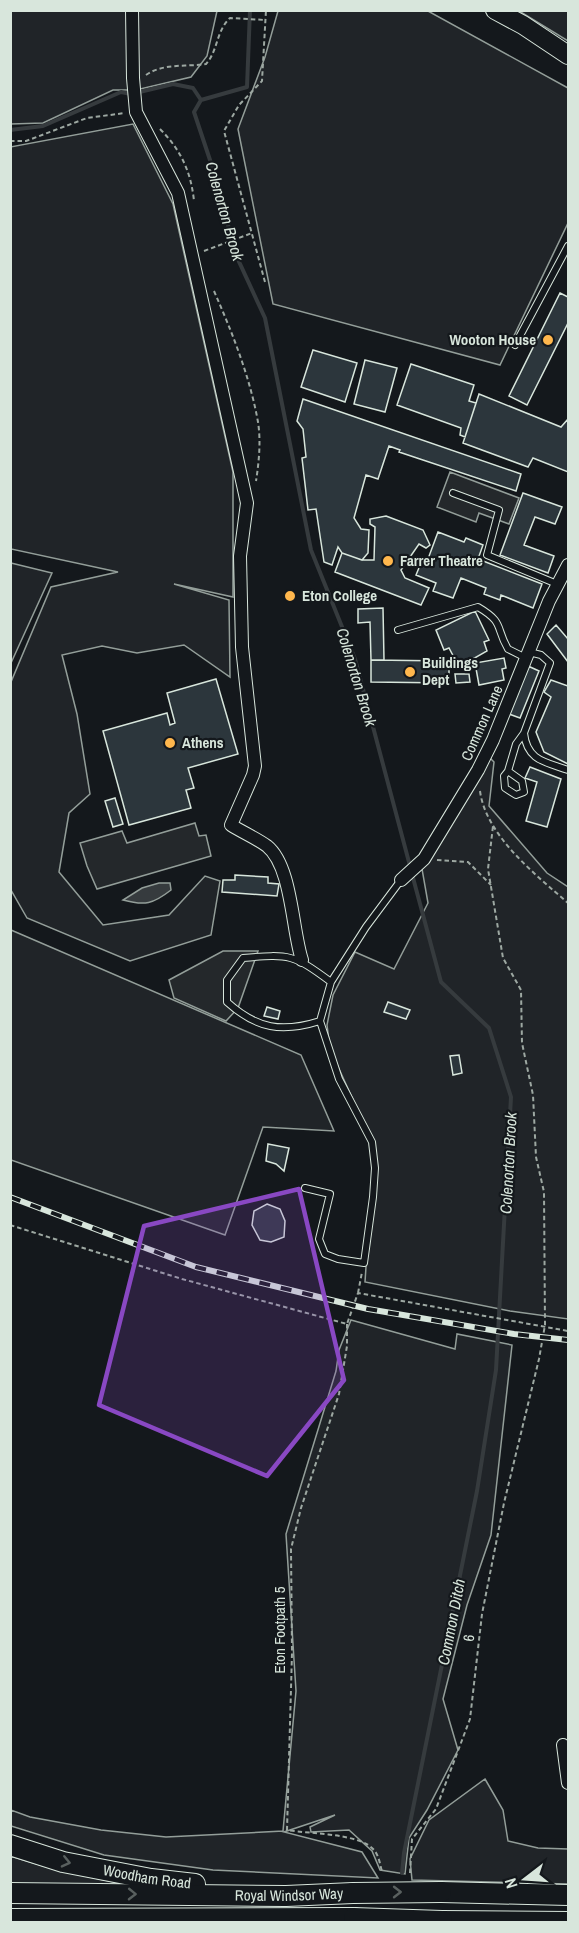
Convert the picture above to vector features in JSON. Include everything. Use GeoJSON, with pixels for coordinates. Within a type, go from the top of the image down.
{"type":"FeatureCollection","features":[{"type":"Feature","properties":{"kind":"main road"},"geometry":{"type":"LineString","coordinates":[[495,10],[523,25],[568,55]]}},
{"type":"Feature","properties":{"kind":"main road","name":"Woodham Road"},"geometry":{"type":"LineString","coordinates":[[10,1845],[63,1862],[151,1879],[286,1896]]}},
{"type":"Feature","properties":{"kind":"main road","name":"Royal Windsor Way"},"geometry":{"type":"LineString","coordinates":[[10,1893],[286,1896],[441,1892],[568,1895]]}},
{"type":"Feature","properties":{"kind":"main road","name":"Royal Windsor Way"},"geometry":{"type":"LineString","coordinates":[[10,1919],[354,1918],[568,1922]]}},
{"type":"Feature","properties":{"kind":"street"},"geometry":{"type":"LineString","coordinates":[[132,10],[136,107],[178,193],[247,503],[240,556],[242,647],[255,766],[253,776],[231,825],[267,847],[279,861],[302,960]]}},
{"type":"Feature","properties":{"kind":"street","name":"Common Lane"},"geometry":{"type":"LineString","coordinates":[[401,879],[424,859],[478,770],[493,740],[549,601],[568,565]]}},
{"type":"Feature","properties":{"kind":"street"},"geometry":{"type":"LineString","coordinates":[[563,1745],[568,1783]]}},
{"type":"Feature","properties":{"kind":"lane"},"geometry":{"type":"LineString","coordinates":[[515,345],[568,246]]}},
{"type":"Feature","properties":{"kind":"lane"},"geometry":{"type":"LineString","coordinates":[[453,493],[499,510],[487,555],[557,585]]}},
{"type":"Feature","properties":{"kind":"lane"},"geometry":{"type":"LineString","coordinates":[[398,630],[478,607],[495,620],[508,649],[527,655],[541,655],[550,663],[524,733],[516,744],[508,771]]}},
{"type":"Feature","properties":{"kind":"lane"},"geometry":{"type":"LineString","coordinates":[[524,733],[526,744],[535,758],[568,770]]}},
{"type":"Feature","properties":{"kind":"lane"},"geometry":{"type":"LineString","coordinates":[[305,1188],[330,1194],[320,1239],[325,1254],[338,1259],[364,1263],[375,1167],[372,1142],[339,1079],[320,1021],[331,982],[366,927],[401,879]]}},
{"type":"Feature","properties":{"kind":"lane"},"geometry":{"type":"LineString","coordinates":[[320,1021],[301,1027],[275,1029],[243,1016],[227,1002],[227,980],[243,958],[279,955],[302,960],[331,982]]}},
{"type":"Feature","properties":{"kind":"path"},"geometry":{"type":"LineString","coordinates":[[265,282],[224,130],[239,105],[262,81],[266,10]]}},
{"type":"Feature","properties":{"kind":"path"},"geometry":{"type":"LineString","coordinates":[[134,85],[153,70],[206,64],[211,59],[223,25],[230,18],[265,20]]}},
{"type":"Feature","properties":{"kind":"path"},"geometry":{"type":"LineString","coordinates":[[10,141],[26,141],[87,118],[136,107]]}},
{"type":"Feature","properties":{"kind":"path"},"geometry":{"type":"LineString","coordinates":[[202,252],[252,233]]}},
{"type":"Feature","properties":{"kind":"path"},"geometry":{"type":"LineString","coordinates":[[244,369],[258,423],[259,459],[256,482]]}},
{"type":"Feature","properties":{"kind":"path"},"geometry":{"type":"LineString","coordinates":[[478,770],[481,798],[493,826],[529,869],[568,903]]}},
{"type":"Feature","properties":{"kind":"path","name":"6"},"geometry":{"type":"LineString","coordinates":[[410,1873],[412,1839],[436,1809],[470,1719],[482,1614],[504,1503],[545,1326],[544,1192],[536,1157],[533,1095],[522,1043],[521,990],[503,958],[488,868],[493,826]]}},
{"type":"Feature","properties":{"kind":"path"},"geometry":{"type":"LineString","coordinates":[[424,859],[468,862],[491,885]]}},
{"type":"Feature","properties":{"kind":"path"},"geometry":{"type":"LineString","coordinates":[[10,1225],[182,1279],[347,1324],[358,1293],[364,1263]]}},
{"type":"Feature","properties":{"kind":"path"},"geometry":{"type":"LineString","coordinates":[[358,1293],[568,1330]]}},
{"type":"Feature","properties":{"kind":"path","name":"Eton Footpath 5"},"geometry":{"type":"LineString","coordinates":[[347,1324],[347,1346],[339,1394],[291,1549],[292,1653],[287,1830],[364,1842],[373,1849],[380,1860],[382,1872]]}},
{"type":"Feature","properties":{"kind":"highlighted area"},"geometry":{"type":"Polygon","coordinates":[[[299,1189],[344,1380],[267,1476],[99,1405],[144,1226],[299,1189]]]}},
{"type":"Feature","properties":{"kind":"shaded area"},"geometry":{"type":"Polygon","coordinates":[[[10,11],[217,11],[207,56],[191,77],[136,90],[113,90],[43,123],[11,124],[10,11]]]}},
{"type":"Feature","properties":{"kind":"shaded area"},"geometry":{"type":"Polygon","coordinates":[[[278,11],[428,11],[568,88],[568,223],[500,365],[273,304],[238,129],[265,57],[278,11]]]}},
{"type":"Feature","properties":{"kind":"shaded area"},"geometry":{"type":"Polygon","coordinates":[[[519,11],[568,11],[568,41],[519,11]]]}},
{"type":"Feature","properties":{"kind":"shaded area"},"geometry":{"type":"Polygon","coordinates":[[[133,124],[173,204],[233,472],[233,597],[174,584],[229,600],[230,677],[184,645],[137,653],[102,646],[62,655],[77,714],[90,794],[69,813],[59,872],[103,925],[169,915],[205,876],[220,881],[211,935],[130,961],[27,918],[11,890],[11,682],[51,587],[118,572],[11,549],[10,147],[133,124]]]}},
{"type":"Feature","properties":{"kind":"shaded area"},"geometry":{"type":"Polygon","coordinates":[[[450,472],[519,498],[509,524],[479,513],[476,522],[437,507],[450,472]]]}},
{"type":"Feature","properties":{"kind":"shaded area"},"geometry":{"type":"Polygon","coordinates":[[[10,563],[52,573],[11,663],[10,563]]]}},
{"type":"Feature","properties":{"kind":"shaded area"},"geometry":{"type":"Polygon","coordinates":[[[490,758],[494,762],[489,806],[547,873],[568,887],[568,1319],[510,1311],[365,1282],[374,1146],[330,1049],[327,1025],[333,995],[355,952],[394,969],[428,903],[422,869],[490,758]]]}},
{"type":"Feature","properties":{"kind":"shaded area"},"geometry":{"type":"Polygon","coordinates":[[[195,823],[199,836],[206,835],[211,856],[97,889],[80,843],[122,831],[127,843],[195,823]]]}},
{"type":"Feature","properties":{"kind":"shaded area"},"geometry":{"type":"Polygon","coordinates":[[[159,883],[170,883],[171,890],[154,901],[137,903],[123,900],[142,888],[159,883]]]}},
{"type":"Feature","properties":{"kind":"shaded area"},"geometry":{"type":"Polygon","coordinates":[[[11,930],[301,1055],[334,1131],[263,1127],[225,1235],[11,1160],[11,930]]]}},
{"type":"Feature","properties":{"kind":"shaded area"},"geometry":{"type":"Polygon","coordinates":[[[223,951],[258,951],[238,1008],[226,1021],[174,998],[169,980],[223,951]]]}},
{"type":"Feature","properties":{"kind":"shaded area"},"geometry":{"type":"Polygon","coordinates":[[[351,1320],[455,1349],[457,1334],[512,1345],[491,1535],[467,1605],[443,1699],[458,1750],[427,1810],[409,1838],[405,1874],[380,1870],[372,1851],[349,1830],[311,1832],[310,1827],[335,1815],[284,1832],[362,1852],[378,1878],[213,1870],[104,1855],[11,1826],[11,1810],[30,1817],[101,1830],[166,1837],[283,1831],[296,1691],[286,1534],[336,1371],[339,1350],[351,1320]]]}},
{"type":"Feature","properties":{"kind":"shaded area"},"geometry":{"type":"Polygon","coordinates":[[[485,1779],[503,1810],[508,1841],[538,1848],[568,1849],[568,1884],[412,1880],[410,1859],[429,1820],[485,1779]]]}},
{"type":"Feature","properties":{"kind":"shaded area"},"geometry":{"type":"Polygon","coordinates":[[[10,1856],[57,1870],[137,1887],[11,1885],[10,1856]]]}},
{"type":"Feature","properties":{"kind":"building","name":"Wooton House"},"geometry":{"type":"Polygon","coordinates":[[[560,293],[568,297],[568,323],[527,405],[509,396],[560,293]]]}},
{"type":"Feature","properties":{"kind":"building"},"geometry":{"type":"Polygon","coordinates":[[[313,350],[357,363],[345,402],[301,387],[313,350]]]}},
{"type":"Feature","properties":{"kind":"building"},"geometry":{"type":"Polygon","coordinates":[[[365,360],[397,368],[385,412],[354,404],[365,360]]]}},
{"type":"Feature","properties":{"kind":"building"},"geometry":{"type":"Polygon","coordinates":[[[411,364],[474,385],[469,401],[476,403],[465,437],[460,435],[461,428],[397,405],[411,364]]]}},
{"type":"Feature","properties":{"kind":"building"},"geometry":{"type":"Polygon","coordinates":[[[479,394],[561,427],[568,419],[568,472],[533,458],[528,467],[463,443],[479,394]]]}},
{"type":"Feature","properties":{"kind":"building"},"geometry":{"type":"Polygon","coordinates":[[[303,399],[521,474],[516,491],[399,452],[400,450],[389,446],[378,479],[366,475],[354,518],[361,529],[369,530],[368,553],[362,560],[342,553],[338,547],[332,565],[324,562],[316,509],[308,510],[302,458],[306,457],[303,429],[297,421],[303,399]]]}},
{"type":"Feature","properties":{"kind":"building"},"geometry":{"type":"Polygon","coordinates":[[[523,493],[562,507],[555,524],[535,517],[524,545],[554,556],[548,573],[500,555],[523,493]]]}},
{"type":"Feature","properties":{"kind":"building","name":"Farrer Theatre"},"geometry":{"type":"Polygon","coordinates":[[[386,516],[423,530],[430,545],[426,548],[419,544],[401,570],[405,578],[429,588],[421,605],[335,572],[342,553],[362,560],[374,560],[375,527],[370,524],[370,519],[386,516]]]}},
{"type":"Feature","properties":{"kind":"building"},"geometry":{"type":"Polygon","coordinates":[[[438,532],[464,542],[466,538],[483,545],[478,559],[542,584],[533,608],[501,595],[500,600],[484,594],[486,588],[461,578],[453,598],[433,591],[436,583],[416,575],[423,558],[428,559],[438,532]]]}},
{"type":"Feature","properties":{"kind":"building"},"geometry":{"type":"Polygon","coordinates":[[[383,608],[384,660],[371,660],[370,622],[358,623],[358,609],[383,608]]]}},
{"type":"Feature","properties":{"kind":"building"},"geometry":{"type":"Polygon","coordinates":[[[475,611],[489,640],[484,642],[487,651],[459,667],[449,648],[444,650],[436,630],[475,611]]]}},
{"type":"Feature","properties":{"kind":"building"},"geometry":{"type":"Polygon","coordinates":[[[556,625],[568,639],[568,662],[547,634],[556,625]]]}},
{"type":"Feature","properties":{"kind":"building"},"geometry":{"type":"Polygon","coordinates":[[[504,658],[506,668],[502,669],[504,680],[479,685],[475,663],[504,658]]]}},
{"type":"Feature","properties":{"kind":"building","name":"Buildings Dept"},"geometry":{"type":"Polygon","coordinates":[[[371,660],[449,661],[449,683],[371,682],[371,660]]]}},
{"type":"Feature","properties":{"kind":"building"},"geometry":{"type":"Polygon","coordinates":[[[528,666],[539,671],[520,718],[509,714],[528,666]]]}},
{"type":"Feature","properties":{"kind":"building"},"geometry":{"type":"Polygon","coordinates":[[[455,674],[469,674],[470,682],[456,683],[455,674]]]}},
{"type":"Feature","properties":{"kind":"building","name":"Athens"},"geometry":{"type":"Polygon","coordinates":[[[216,679],[238,754],[188,768],[194,788],[186,790],[191,808],[129,825],[103,731],[167,713],[170,725],[175,723],[167,693],[216,679]]]}},
{"type":"Feature","properties":{"kind":"building"},"geometry":{"type":"Polygon","coordinates":[[[551,680],[568,686],[568,764],[544,752],[536,732],[551,697],[544,692],[551,680]]]}},
{"type":"Feature","properties":{"kind":"building"},"geometry":{"type":"Polygon","coordinates":[[[530,767],[561,779],[547,827],[526,821],[537,782],[525,778],[530,767]]]}},
{"type":"Feature","properties":{"kind":"building"},"geometry":{"type":"Polygon","coordinates":[[[115,798],[123,824],[113,827],[105,801],[115,798]]]}},
{"type":"Feature","properties":{"kind":"building"},"geometry":{"type":"Polygon","coordinates":[[[235,875],[268,877],[268,883],[279,884],[277,896],[222,892],[223,880],[235,880],[235,875]]]}},
{"type":"Feature","properties":{"kind":"building"},"geometry":{"type":"Polygon","coordinates":[[[388,1002],[410,1010],[406,1019],[384,1012],[388,1002]]]}},
{"type":"Feature","properties":{"kind":"building"},"geometry":{"type":"Polygon","coordinates":[[[267,1007],[280,1011],[278,1019],[264,1016],[267,1007]]]}},
{"type":"Feature","properties":{"kind":"building"},"geometry":{"type":"Polygon","coordinates":[[[459,1055],[462,1073],[453,1075],[450,1056],[459,1055]]]}},
{"type":"Feature","properties":{"kind":"building"},"geometry":{"type":"Polygon","coordinates":[[[268,1144],[289,1148],[284,1171],[276,1164],[266,1161],[268,1144]]]}},
{"type":"Feature","properties":{"kind":"building"},"geometry":{"type":"Polygon","coordinates":[[[267,1204],[280,1209],[285,1221],[284,1237],[271,1242],[260,1240],[252,1225],[254,1211],[267,1204]]]}},
{"type":"Feature","properties":{"kind":"waterway","name":"Colenorton Brook"},"geometry":{"type":"LineString","coordinates":[[250,10],[247,87],[201,100],[194,112],[217,181],[235,253],[265,318],[311,550],[355,659],[410,866]]}},
{"type":"Feature","properties":{"kind":"waterway"},"geometry":{"type":"LineString","coordinates":[[10,130],[43,126],[121,92],[131,94],[173,84],[193,88],[201,100]]}},
{"type":"Feature","properties":{"kind":"waterway","name":"Colenorton Brook"},"geometry":{"type":"LineString","coordinates":[[402,1873],[404,1853],[477,1491],[496,1370],[511,1097],[489,1028],[441,982],[412,874]]}},
{"type":"Feature","properties":{"kind":"railway"},"geometry":{"type":"LineString","coordinates":[[10,1197],[196,1267],[368,1309],[514,1334],[568,1340]]}},
{"type":"Feature","properties":{"kind":"place","name":"Wooton House"},"geometry":{"type":"Point","coordinates":[548,340]}},
{"type":"Feature","properties":{"kind":"place","name":"Farrer Theatre"},"geometry":{"type":"Point","coordinates":[388,561]}},
{"type":"Feature","properties":{"kind":"place","name":"Eton College"},"geometry":{"type":"Point","coordinates":[290,596]}},
{"type":"Feature","properties":{"kind":"place","name":"Buildings Dept"},"geometry":{"type":"Point","coordinates":[410,672]}},
{"type":"Feature","properties":{"kind":"place","name":"Athens"},"geometry":{"type":"Point","coordinates":[170,743]}},
{"type":"Feature","properties":{"kind":"water label","name":"Common Ditch"},"geometry":{"type":"Point","coordinates":[451,1622]}}]}
